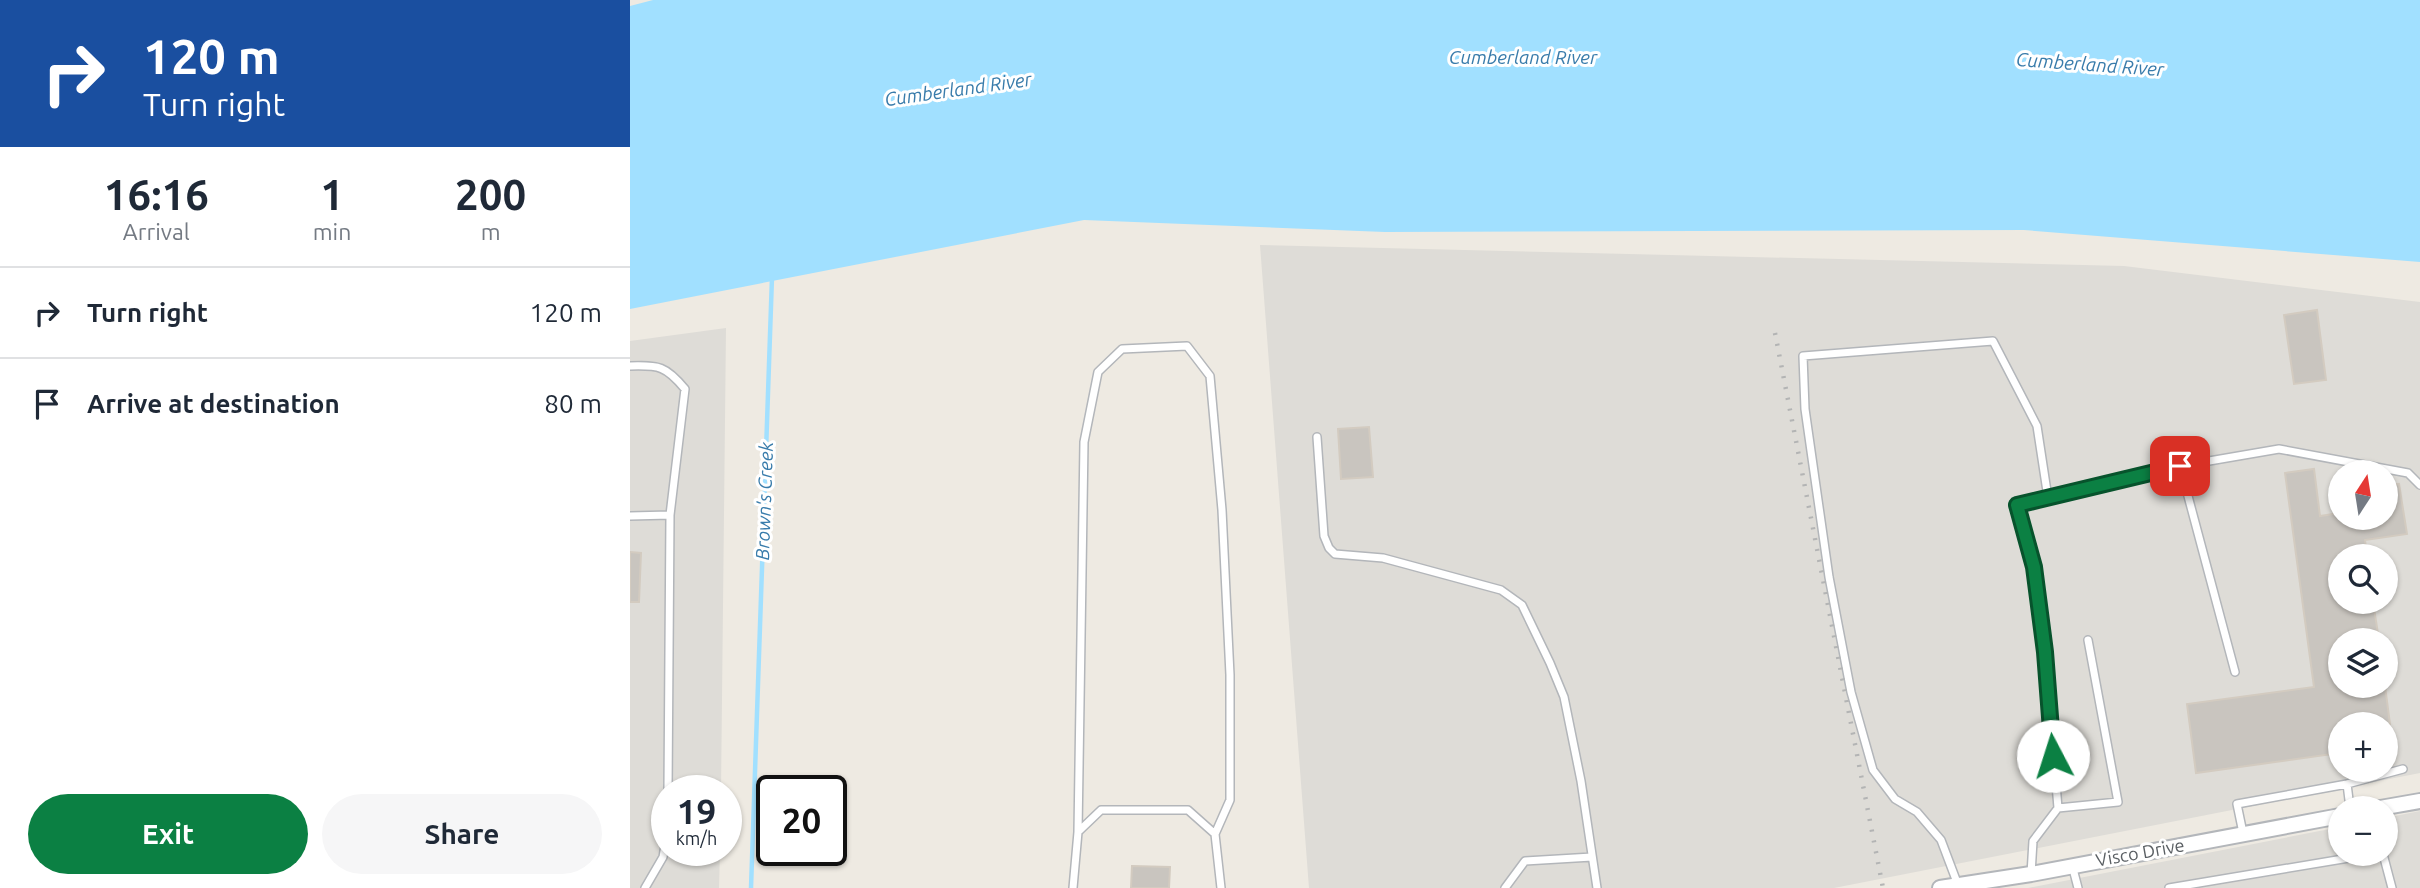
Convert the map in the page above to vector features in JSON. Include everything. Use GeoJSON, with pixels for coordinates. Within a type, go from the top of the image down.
{"type":"FeatureCollection","features":[{"type":"Feature","properties":{"kind":"street"},"geometry":{"type":"LineString","coordinates":[[2398,805],[2420,801]]}},
{"type":"Feature","properties":{"kind":"street","name":"Visco Drive"},"geometry":{"type":"LineString","coordinates":[[1940,888],[1980,884],[2072,864],[2328,818]]}},
{"type":"Feature","properties":{"kind":"lane"},"geometry":{"type":"LineString","coordinates":[[1958,885],[1941,840],[1917,812],[1895,799],[1873,769],[1851,692],[1829,576],[1805,410],[1803,356],[1993,341],[2037,426],[2048,498]]}},
{"type":"Feature","properties":{"kind":"lane"},"geometry":{"type":"LineString","coordinates":[[1073,888],[1079,832],[1084,442],[1098,372],[1122,349],[1186,346],[1210,376],[1222,510],[1230,675],[1230,800],[1215,834],[1221,888]]}},
{"type":"Feature","properties":{"kind":"lane"},"geometry":{"type":"LineString","coordinates":[[630,366],[657,365],[672,373],[685,389],[670,515],[668,775]]}},
{"type":"Feature","properties":{"kind":"lane"},"geometry":{"type":"LineString","coordinates":[[1317,437],[1324,536],[1335,554],[1383,558],[1501,590],[1522,605],[1564,697],[1581,781],[1597,888]]}},
{"type":"Feature","properties":{"kind":"lane"},"geometry":{"type":"LineString","coordinates":[[2031,873],[2033,841],[2057,808],[2045,652],[2034,567],[2017,505],[2180,466],[2279,449],[2408,473],[2420,485]]}},
{"type":"Feature","properties":{"kind":"lane"},"geometry":{"type":"LineString","coordinates":[[2180,466],[2235,672]]}},
{"type":"Feature","properties":{"kind":"lane"},"geometry":{"type":"LineString","coordinates":[[630,516],[670,515]]}},
{"type":"Feature","properties":{"kind":"lane"},"geometry":{"type":"LineString","coordinates":[[2057,808],[2118,802],[2088,640]]}},
{"type":"Feature","properties":{"kind":"lane"},"geometry":{"type":"LineString","coordinates":[[2243,833],[2237,804],[2347,784],[2403,769]]}},
{"type":"Feature","properties":{"kind":"lane"},"geometry":{"type":"LineString","coordinates":[[2347,784],[2348,796]]}},
{"type":"Feature","properties":{"kind":"lane"},"geometry":{"type":"LineString","coordinates":[[1079,832],[1101,810],[1188,810],[1215,834]]}},
{"type":"Feature","properties":{"kind":"lane"},"geometry":{"type":"LineString","coordinates":[[1505,888],[1525,861],[1592,857]]}},
{"type":"Feature","properties":{"kind":"lane"},"geometry":{"type":"LineString","coordinates":[[2169,888],[2328,862]]}},
{"type":"Feature","properties":{"kind":"lane"},"geometry":{"type":"LineString","coordinates":[[2072,864],[2078,888]]}},
{"type":"Feature","properties":{"kind":"lane"},"geometry":{"type":"LineString","coordinates":[[645,888],[658,866]]}},
{"type":"Feature","properties":{"kind":"lane"},"geometry":{"type":"LineString","coordinates":[[2386,866],[2392,888]]}},
{"type":"Feature","properties":{"kind":"shaded area"},"geometry":{"type":"Polygon","coordinates":[[[1260,245],[2124,266],[2420,302],[2420,773],[2398,777],[2398,712],[2328,712],[2328,782],[2374,782],[1834,888],[1309,888],[1260,245]]]}},
{"type":"Feature","properties":{"kind":"shaded area"},"geometry":{"type":"Polygon","coordinates":[[[726,328],[721,775],[651,775],[651,866],[720,866],[719,888],[630,888],[630,341],[726,328]]]}},
{"type":"Feature","properties":{"kind":"shaded area"},"geometry":{"type":"Polygon","coordinates":[[[2420,811],[2420,888],[2028,888],[2328,829],[2328,866],[2398,866],[2398,815],[2420,811]]]}},
{"type":"Feature","properties":{"kind":"water","name":"Cumberland River"},"geometry":{"type":"Polygon","coordinates":[[[653,0],[2420,0],[2420,262],[2024,230],[1385,232],[1084,220],[630,309],[630,6],[653,0]]]}},
{"type":"Feature","properties":{"kind":"building"},"geometry":{"type":"Polygon","coordinates":[[[2317,310],[2326,380],[2294,384],[2284,315],[2317,310]]]}},
{"type":"Feature","properties":{"kind":"building"},"geometry":{"type":"Polygon","coordinates":[[[1369,427],[1373,477],[1341,479],[1338,429],[1369,427]]]}},
{"type":"Feature","properties":{"kind":"building"},"geometry":{"type":"Polygon","coordinates":[[[2314,469],[2320,516],[2328,515],[2328,530],[2398,530],[2399,484],[2407,534],[2365,540],[2366,544],[2328,544],[2328,614],[2375,614],[2377,628],[2328,628],[2328,698],[2387,698],[2388,712],[2328,712],[2328,755],[2196,773],[2187,704],[2314,687],[2285,473],[2314,469]]]}},
{"type":"Feature","properties":{"kind":"building"},"geometry":{"type":"Polygon","coordinates":[[[630,552],[641,553],[639,602],[630,602],[630,552]]]}},
{"type":"Feature","properties":{"kind":"building"},"geometry":{"type":"Polygon","coordinates":[[[1132,866],[1170,867],[1169,888],[1131,888],[1132,866]]]}},
{"type":"Feature","properties":{"kind":"waterway","name":"Brown's Creek"},"geometry":{"type":"LineString","coordinates":[[751,888],[772,277]]}},
{"type":"Feature","properties":{"kind":"railway"},"geometry":{"type":"LineString","coordinates":[[1775,333],[1883,888]]}},
{"type":"Feature","properties":{"kind":"route"},"geometry":{"type":"LineString","coordinates":[[2053,756],[2045,652],[2034,567],[2017,505],[2180,466]]}}]}
